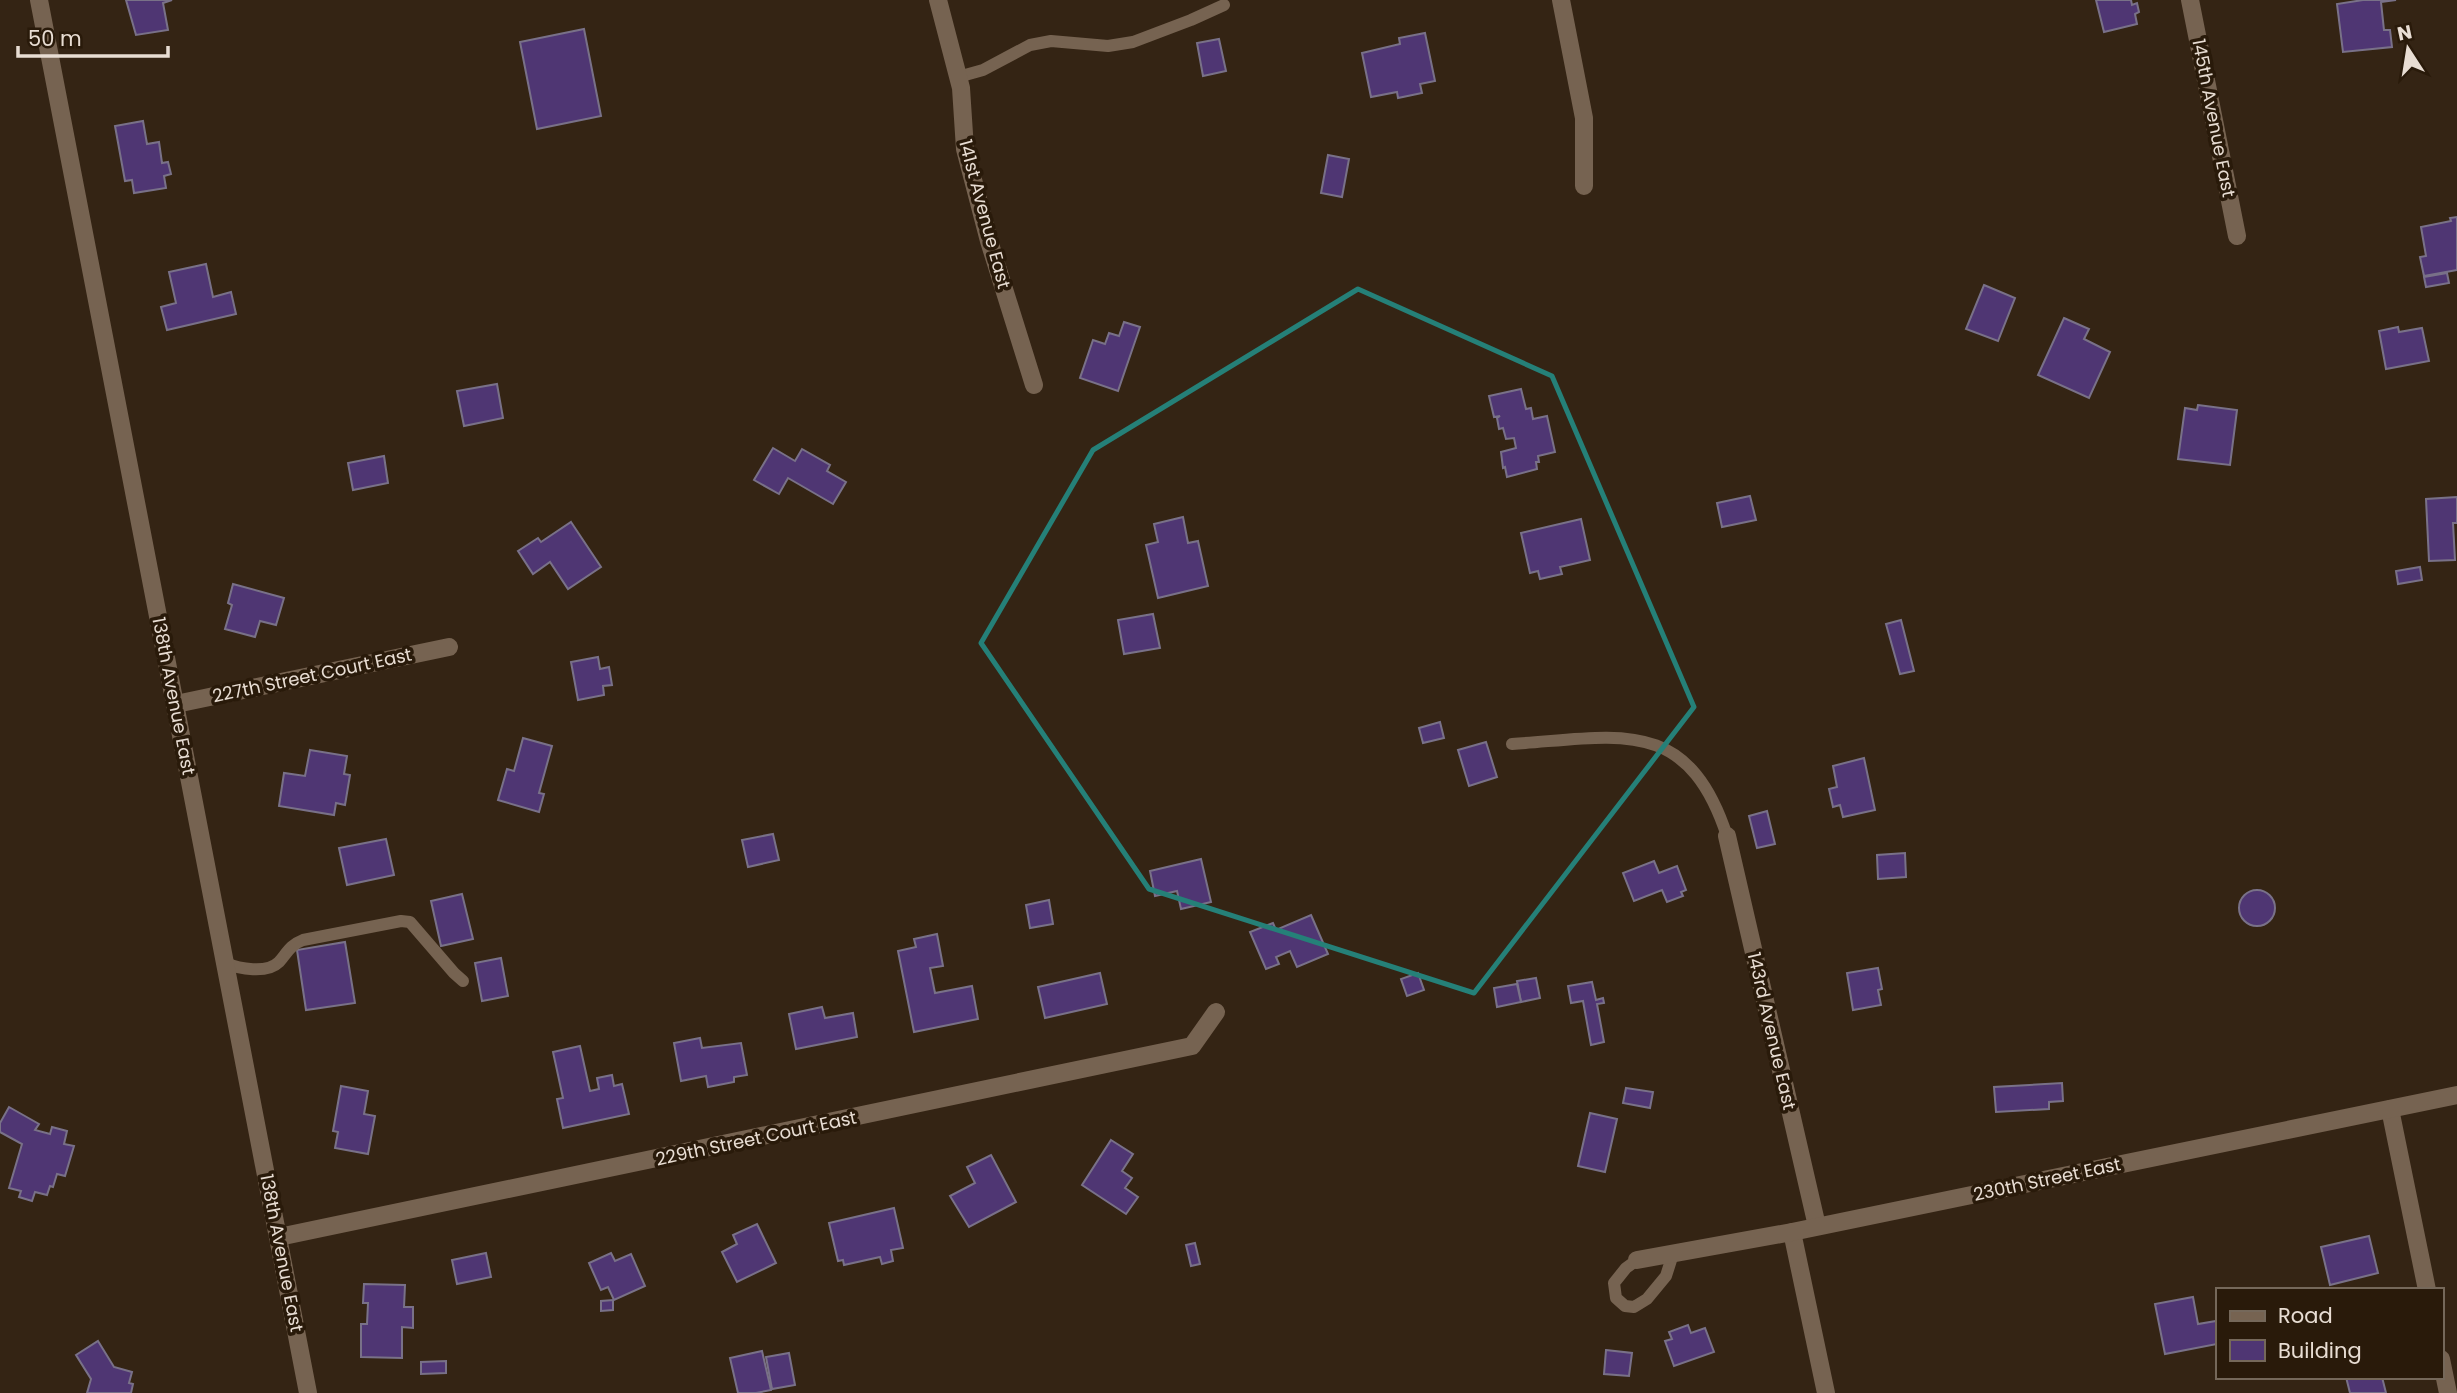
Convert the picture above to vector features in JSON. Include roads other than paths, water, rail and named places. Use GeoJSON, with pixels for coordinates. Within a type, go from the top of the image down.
{"type":"FeatureCollection","features":[{"type":"Feature","properties":{"kind":"street","name":"138th Avenue East"},"geometry":{"type":"LineString","coordinates":[[39,0],[308,1393]]}},
{"type":"Feature","properties":{"kind":"street","name":"141st Avenue East"},"geometry":{"type":"LineString","coordinates":[[938,0],[961,88],[965,149],[989,242],[1034,385]]}},
{"type":"Feature","properties":{"kind":"street"},"geometry":{"type":"LineString","coordinates":[[1560,0],[1584,118],[1584,186]]}},
{"type":"Feature","properties":{"kind":"street","name":"145th Avenue East"},"geometry":{"type":"LineString","coordinates":[[2190,0],[2237,236]]}},
{"type":"Feature","properties":{"kind":"street","name":"227th Street Court East"},"geometry":{"type":"LineString","coordinates":[[176,704],[449,646]]}},
{"type":"Feature","properties":{"kind":"street","name":"143rd Avenue East"},"geometry":{"type":"LineString","coordinates":[[1727,836],[1817,1226]]}},
{"type":"Feature","properties":{"kind":"street","name":"229th Street Court East"},"geometry":{"type":"LineString","coordinates":[[279,1237],[1192,1046],[1216,1012]]}},
{"type":"Feature","properties":{"kind":"street","name":"230th Street East"},"geometry":{"type":"LineString","coordinates":[[1637,1260],[1791,1232],[2457,1095]]}},
{"type":"Feature","properties":{"kind":"street"},"geometry":{"type":"LineString","coordinates":[[2390,1109],[2427,1288]]}},
{"type":"Feature","properties":{"kind":"street"},"geometry":{"type":"LineString","coordinates":[[1791,1232],[1826,1393]]}},
{"type":"Feature","properties":{"kind":"street"},"geometry":{"type":"LineString","coordinates":[[2443,1369],[2448,1393]]}},
{"type":"Feature","properties":{"kind":"lane"},"geometry":{"type":"LineString","coordinates":[[958,77],[983,70],[1030,45],[1051,41],[1108,47],[1133,42],[1224,5]]}},
{"type":"Feature","properties":{"kind":"lane"},"geometry":{"type":"LineString","coordinates":[[1512,744],[1609,737],[1638,739],[1663,747],[1698,776],[1718,809],[1727,836]]}},
{"type":"Feature","properties":{"kind":"lane"},"geometry":{"type":"LineString","coordinates":[[226,963],[236,968],[267,968],[277,964],[293,944],[303,940],[401,920],[410,922],[463,981]]}},
{"type":"Feature","properties":{"kind":"lane"},"geometry":{"type":"LineString","coordinates":[[1637,1260],[1626,1268],[1614,1283],[1616,1298],[1625,1306],[1634,1307],[1647,1298],[1666,1276],[1673,1254]]}}]}
